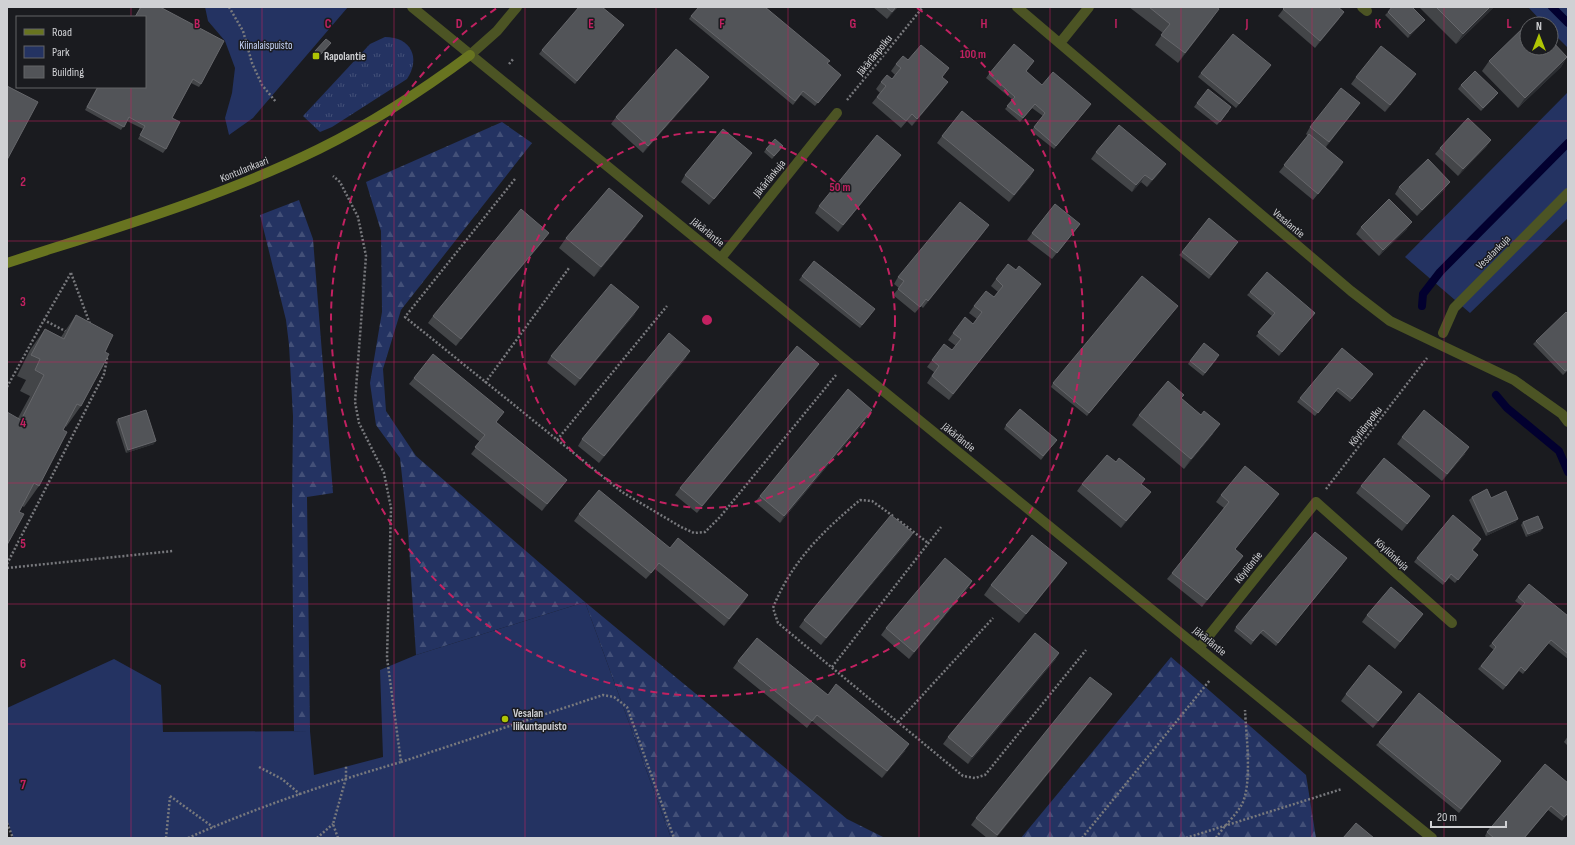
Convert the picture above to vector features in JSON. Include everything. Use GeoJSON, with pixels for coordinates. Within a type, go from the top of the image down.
{"type":"FeatureCollection","features":[{"type":"Feature","properties":{"kind":"main road","name":"Kontulankaari"},"geometry":{"type":"LineString","coordinates":[[7,262],[172,209],[276,169],[344,136],[434,82],[470,55]]}},
{"type":"Feature","properties":{"kind":"street","name":"Jäkärläntie"},"geometry":{"type":"LineString","coordinates":[[412,7],[1432,838]]}},
{"type":"Feature","properties":{"kind":"street"},"geometry":{"type":"LineString","coordinates":[[470,55],[497,31],[517,7]]}},
{"type":"Feature","properties":{"kind":"street","name":"Vesalantie"},"geometry":{"type":"LineString","coordinates":[[1017,7],[1351,291],[1390,321],[1514,380],[1562,414],[1568,422]]}},
{"type":"Feature","properties":{"kind":"street"},"geometry":{"type":"LineString","coordinates":[[1060,43],[1089,7]]}},
{"type":"Feature","properties":{"kind":"street","name":"Jäkärlänkuja"},"geometry":{"type":"LineString","coordinates":[[721,258],[837,113]]}},
{"type":"Feature","properties":{"kind":"street","name":"Vesalankuja"},"geometry":{"type":"LineString","coordinates":[[1443,333],[1454,308],[1568,193]]}},
{"type":"Feature","properties":{"kind":"street","name":"Köyliöntie"},"geometry":{"type":"LineString","coordinates":[[1199,648],[1316,502]]}},
{"type":"Feature","properties":{"kind":"street","name":"Köyliönkuja"},"geometry":{"type":"LineString","coordinates":[[1316,502],[1452,623]]}},
{"type":"Feature","properties":{"kind":"path"},"geometry":{"type":"LineString","coordinates":[[229,7],[243,31],[252,63],[262,85],[276,102]]}},
{"type":"Feature","properties":{"kind":"path","name":"Jäkärlänpolku"},"geometry":{"type":"LineString","coordinates":[[837,113],[923,7]]}},
{"type":"Feature","properties":{"kind":"path"},"geometry":{"type":"LineString","coordinates":[[332,176],[340,182],[358,217],[366,256],[355,402],[359,423],[384,473],[390,508],[387,658],[401,762]]}},
{"type":"Feature","properties":{"kind":"path"},"geometry":{"type":"LineString","coordinates":[[515,179],[405,317],[622,492],[681,527],[694,533],[705,532],[725,511],[836,375]]}},
{"type":"Feature","properties":{"kind":"path"},"geometry":{"type":"LineString","coordinates":[[485,383],[569,268]]}},
{"type":"Feature","properties":{"kind":"path"},"geometry":{"type":"LineString","coordinates":[[7,387],[71,273],[92,328]]}},
{"type":"Feature","properties":{"kind":"path"},"geometry":{"type":"LineString","coordinates":[[556,440],[667,306]]}},
{"type":"Feature","properties":{"kind":"path"},"geometry":{"type":"LineString","coordinates":[[44,320],[72,334]]}},
{"type":"Feature","properties":{"kind":"path"},"geometry":{"type":"LineString","coordinates":[[7,564],[104,374],[107,359],[103,354]]}},
{"type":"Feature","properties":{"kind":"path","name":"Köyliönpolku"},"geometry":{"type":"LineString","coordinates":[[1316,502],[1426,361]]}},
{"type":"Feature","properties":{"kind":"path"},"geometry":{"type":"LineString","coordinates":[[928,543],[872,501],[860,500],[821,534],[797,564],[778,595],[773,608],[778,623],[963,776],[975,778],[985,775],[1086,650]]}},
{"type":"Feature","properties":{"kind":"path"},"geometry":{"type":"LineString","coordinates":[[832,667],[941,527]]}},
{"type":"Feature","properties":{"kind":"path"},"geometry":{"type":"LineString","coordinates":[[7,568],[173,551]]}},
{"type":"Feature","properties":{"kind":"path"},"geometry":{"type":"LineString","coordinates":[[898,722],[993,618]]}},
{"type":"Feature","properties":{"kind":"path"},"geometry":{"type":"LineString","coordinates":[[1082,838],[1210,680]]}},
{"type":"Feature","properties":{"kind":"path"},"geometry":{"type":"LineString","coordinates":[[188,838],[213,827],[346,778],[401,762],[603,695],[614,697],[627,707],[674,838]]}},
{"type":"Feature","properties":{"kind":"path"},"geometry":{"type":"LineString","coordinates":[[1216,838],[1224,825],[1242,806],[1248,784],[1245,709]]}},
{"type":"Feature","properties":{"kind":"path"},"geometry":{"type":"LineString","coordinates":[[317,838],[333,824],[346,778],[346,766]]}},
{"type":"Feature","properties":{"kind":"path"},"geometry":{"type":"LineString","coordinates":[[259,767],[282,779],[301,794]]}},
{"type":"Feature","properties":{"kind":"path"},"geometry":{"type":"LineString","coordinates":[[1186,838],[1363,782]]}},
{"type":"Feature","properties":{"kind":"path"},"geometry":{"type":"LineString","coordinates":[[166,838],[170,796],[213,827]]}},
{"type":"Feature","properties":{"kind":"path"},"geometry":{"type":"LineString","coordinates":[[7,823],[13,838]]}},
{"type":"Feature","properties":{"kind":"path"},"geometry":{"type":"LineString","coordinates":[[333,824],[338,838]]}},
{"type":"Feature","properties":{"kind":"green space","name":"Kiinalaispuisto"},"geometry":{"type":"Polygon","coordinates":[[[205,7],[348,7],[253,118],[229,135],[225,118],[232,93],[235,68],[225,41],[208,21],[205,7]]]}},
{"type":"Feature","properties":{"kind":"green space"},"geometry":{"type":"Polygon","coordinates":[[[1528,7],[1568,7],[1568,48],[1559,39],[1559,16],[1536,16],[1528,7]]]}},
{"type":"Feature","properties":{"kind":"green space"},"geometry":{"type":"Polygon","coordinates":[[[385,37],[394,38],[401,41],[411,50],[413,64],[407,79],[332,127],[320,132],[303,116],[370,44],[385,37]]]}},
{"type":"Feature","properties":{"kind":"green space"},"geometry":{"type":"Polygon","coordinates":[[[1568,92],[1568,218],[1470,313],[1405,257],[1568,92]]]}},
{"type":"Feature","properties":{"kind":"green space"},"geometry":{"type":"Polygon","coordinates":[[[502,122],[532,143],[401,310],[383,369],[386,411],[416,456],[585,602],[416,655],[408,531],[400,458],[376,425],[370,383],[382,312],[381,231],[366,182],[502,122]]]}},
{"type":"Feature","properties":{"kind":"green space"},"geometry":{"type":"Polygon","coordinates":[[[299,200],[313,239],[333,493],[307,497],[310,731],[294,731],[292,509],[293,416],[289,345],[286,320],[260,215],[299,200]]]}},
{"type":"Feature","properties":{"kind":"green space"},"geometry":{"type":"Polygon","coordinates":[[[585,602],[847,819],[885,838],[671,838],[585,602]]]}},
{"type":"Feature","properties":{"kind":"green space","name":"Vesalan liikuntapuisto"},"geometry":{"type":"Polygon","coordinates":[[[585,602],[671,838],[13,838],[7,819],[7,708],[114,659],[161,685],[163,732],[310,731],[314,775],[383,757],[380,670],[416,655],[585,602]]]}},
{"type":"Feature","properties":{"kind":"green space"},"geometry":{"type":"Polygon","coordinates":[[[1171,657],[1306,775],[1316,838],[1021,838],[1171,657]]]}},
{"type":"Feature","properties":{"kind":"building"},"geometry":{"type":"Polygon","coordinates":[[[141,7],[160,7],[224,41],[201,84],[193,79],[172,118],[180,122],[166,149],[140,135],[145,126],[129,117],[124,127],[87,107],[97,88],[146,88],[146,16],[136,16],[141,7]]]}},
{"type":"Feature","properties":{"kind":"building"},"geometry":{"type":"Polygon","coordinates":[[[579,7],[602,7],[624,25],[577,81],[542,50],[579,7]]]}},
{"type":"Feature","properties":{"kind":"building"},"geometry":{"type":"Polygon","coordinates":[[[699,7],[765,7],[830,61],[827,63],[841,75],[818,103],[803,91],[795,101],[691,16],[699,7]]]}},
{"type":"Feature","properties":{"kind":"building"},"geometry":{"type":"Polygon","coordinates":[[[886,7],[896,7],[892,12],[886,7]]]}},
{"type":"Feature","properties":{"kind":"building"},"geometry":{"type":"Polygon","coordinates":[[[1149,7],[1216,7],[1219,9],[1185,53],[1161,35],[1170,24],[1149,7]]]}},
{"type":"Feature","properties":{"kind":"building"},"geometry":{"type":"Polygon","coordinates":[[[1285,7],[1338,7],[1344,12],[1320,41],[1283,9],[1285,7]]]}},
{"type":"Feature","properties":{"kind":"building"},"geometry":{"type":"Polygon","coordinates":[[[1392,7],[1412,7],[1425,20],[1410,34],[1388,12],[1392,7]]]}},
{"type":"Feature","properties":{"kind":"building"},"geometry":{"type":"Polygon","coordinates":[[[1436,7],[1490,7],[1463,34],[1436,7]]]}},
{"type":"Feature","properties":{"kind":"building"},"geometry":{"type":"Polygon","coordinates":[[[1519,32],[1519,56],[1559,56],[1559,48],[1567,57],[1525,98],[1489,61],[1519,32]]]}},
{"type":"Feature","properties":{"kind":"building"},"geometry":{"type":"Polygon","coordinates":[[[1233,34],[1271,65],[1239,104],[1201,73],[1233,34]]]}},
{"type":"Feature","properties":{"kind":"building"},"geometry":{"type":"Polygon","coordinates":[[[326,39],[331,43],[319,56],[315,51],[326,39]]]}},
{"type":"Feature","properties":{"kind":"building"},"geometry":{"type":"Polygon","coordinates":[[[1014,44],[1034,61],[1026,71],[1042,85],[1053,72],[1091,104],[1056,146],[1034,127],[1045,113],[1035,104],[1023,118],[1007,106],[1015,97],[989,74],[1014,44]]]}},
{"type":"Feature","properties":{"kind":"building"},"geometry":{"type":"Polygon","coordinates":[[[921,45],[949,68],[942,77],[948,82],[917,119],[912,114],[906,121],[877,97],[886,86],[881,82],[887,75],[892,79],[901,68],[896,64],[903,56],[908,60],[921,45]]]}},
{"type":"Feature","properties":{"kind":"building"},"geometry":{"type":"Polygon","coordinates":[[[1381,46],[1416,74],[1390,105],[1356,77],[1381,46]]]}},
{"type":"Feature","properties":{"kind":"building"},"geometry":{"type":"Polygon","coordinates":[[[676,49],[709,77],[648,146],[616,117],[676,49]]]}},
{"type":"Feature","properties":{"kind":"building"},"geometry":{"type":"Polygon","coordinates":[[[1475,71],[1498,93],[1483,108],[1461,85],[1475,71]]]}},
{"type":"Feature","properties":{"kind":"building"},"geometry":{"type":"Polygon","coordinates":[[[7,86],[38,102],[7,160],[7,86]]]}},
{"type":"Feature","properties":{"kind":"building"},"geometry":{"type":"Polygon","coordinates":[[[1341,88],[1360,103],[1329,142],[1310,127],[1341,88]]]}},
{"type":"Feature","properties":{"kind":"building"},"geometry":{"type":"Polygon","coordinates":[[[1208,89],[1231,107],[1220,122],[1197,103],[1208,89]]]}},
{"type":"Feature","properties":{"kind":"building"},"geometry":{"type":"Polygon","coordinates":[[[962,111],[1034,170],[1014,195],[942,136],[962,111]]]}},
{"type":"Feature","properties":{"kind":"building"},"geometry":{"type":"Polygon","coordinates":[[[1468,118],[1491,140],[1463,169],[1440,148],[1468,118]]]}},
{"type":"Feature","properties":{"kind":"building"},"geometry":{"type":"Polygon","coordinates":[[[1119,125],[1166,164],[1152,180],[1145,175],[1136,185],[1096,152],[1119,125]]]}},
{"type":"Feature","properties":{"kind":"building"},"geometry":{"type":"Polygon","coordinates":[[[723,129],[752,153],[714,199],[685,175],[723,129]]]}},
{"type":"Feature","properties":{"kind":"building"},"geometry":{"type":"Polygon","coordinates":[[[1309,134],[1343,162],[1318,194],[1284,165],[1309,134]]]}},
{"type":"Feature","properties":{"kind":"building"},"geometry":{"type":"Polygon","coordinates":[[[877,135],[901,155],[843,225],[819,206],[877,135]]]}},
{"type":"Feature","properties":{"kind":"building"},"geometry":{"type":"Polygon","coordinates":[[[775,139],[783,146],[774,156],[766,149],[775,139]]]}},
{"type":"Feature","properties":{"kind":"building"},"geometry":{"type":"Polygon","coordinates":[[[1428,159],[1450,182],[1422,210],[1399,187],[1428,159]]]}},
{"type":"Feature","properties":{"kind":"building"},"geometry":{"type":"Polygon","coordinates":[[[609,188],[643,216],[601,267],[566,238],[609,188]]]}},
{"type":"Feature","properties":{"kind":"building"},"geometry":{"type":"Polygon","coordinates":[[[1389,199],[1412,222],[1383,250],[1361,227],[1389,199]]]}},
{"type":"Feature","properties":{"kind":"building"},"geometry":{"type":"Polygon","coordinates":[[[960,202],[989,225],[928,301],[926,299],[920,307],[898,289],[904,281],[898,277],[960,202]]]}},
{"type":"Feature","properties":{"kind":"building"},"geometry":{"type":"Polygon","coordinates":[[[1055,204],[1080,224],[1057,253],[1032,233],[1055,204]]]}},
{"type":"Feature","properties":{"kind":"building"},"geometry":{"type":"Polygon","coordinates":[[[521,209],[549,233],[461,339],[433,316],[521,209]]]}},
{"type":"Feature","properties":{"kind":"building"},"geometry":{"type":"Polygon","coordinates":[[[1209,218],[1238,242],[1211,275],[1182,252],[1209,218]]]}},
{"type":"Feature","properties":{"kind":"building"},"geometry":{"type":"Polygon","coordinates":[[[814,261],[875,309],[862,325],[802,276],[814,261]]]}},
{"type":"Feature","properties":{"kind":"building"},"geometry":{"type":"Polygon","coordinates":[[[1008,264],[1016,270],[1019,266],[1041,284],[953,394],[932,376],[939,366],[932,360],[944,344],[952,350],[961,339],[953,333],[965,317],[973,324],[982,312],[974,306],[986,291],[994,297],[1003,286],[996,279],[1008,264]]]}},
{"type":"Feature","properties":{"kind":"building"},"geometry":{"type":"Polygon","coordinates":[[[1267,272],[1315,313],[1282,352],[1258,332],[1275,313],[1250,292],[1267,272]]]}},
{"type":"Feature","properties":{"kind":"building"},"geometry":{"type":"Polygon","coordinates":[[[1142,276],[1178,306],[1089,413],[1053,383],[1142,276]]]}},
{"type":"Feature","properties":{"kind":"building"},"geometry":{"type":"Polygon","coordinates":[[[611,284],[639,307],[580,379],[551,356],[611,284]]]}},
{"type":"Feature","properties":{"kind":"building"},"geometry":{"type":"Polygon","coordinates":[[[1566,312],[1568,314],[1568,369],[1565,371],[1536,341],[1566,312]]]}},
{"type":"Feature","properties":{"kind":"building"},"geometry":{"type":"Polygon","coordinates":[[[76,315],[113,335],[105,352],[109,354],[81,406],[77,404],[63,430],[67,432],[39,486],[34,483],[19,512],[24,514],[7,545],[7,412],[21,420],[44,375],[35,370],[40,359],[31,355],[45,329],[64,339],[76,315]]]}},
{"type":"Feature","properties":{"kind":"building"},"geometry":{"type":"Polygon","coordinates":[[[669,333],[690,351],[604,456],[582,439],[669,333]]]}},
{"type":"Feature","properties":{"kind":"building"},"geometry":{"type":"Polygon","coordinates":[[[1204,343],[1219,355],[1205,373],[1190,361],[1204,343]]]}},
{"type":"Feature","properties":{"kind":"building"},"geometry":{"type":"Polygon","coordinates":[[[797,346],[819,364],[702,506],[680,488],[797,346]]]}},
{"type":"Feature","properties":{"kind":"building"},"geometry":{"type":"Polygon","coordinates":[[[1342,348],[1373,374],[1352,399],[1338,388],[1318,413],[1300,398],[1342,348]]]}},
{"type":"Feature","properties":{"kind":"building"},"geometry":{"type":"Polygon","coordinates":[[[433,354],[504,412],[496,422],[567,480],[547,504],[475,447],[485,435],[414,378],[433,354]]]}},
{"type":"Feature","properties":{"kind":"building"},"geometry":{"type":"Polygon","coordinates":[[[1168,381],[1184,395],[1181,398],[1201,415],[1204,411],[1220,424],[1191,459],[1139,415],[1168,381]]]}},
{"type":"Feature","properties":{"kind":"building"},"geometry":{"type":"Polygon","coordinates":[[[848,389],[872,410],[784,516],[760,496],[848,389]]]}},
{"type":"Feature","properties":{"kind":"building"},"geometry":{"type":"Polygon","coordinates":[[[1020,409],[1057,440],[1043,456],[1006,425],[1020,409]]]}},
{"type":"Feature","properties":{"kind":"building"},"geometry":{"type":"Polygon","coordinates":[[[146,410],[156,441],[128,450],[118,419],[146,410]]]}},
{"type":"Feature","properties":{"kind":"building"},"geometry":{"type":"Polygon","coordinates":[[[1424,410],[1469,447],[1447,474],[1402,437],[1424,410]]]}},
{"type":"Feature","properties":{"kind":"building"},"geometry":{"type":"Polygon","coordinates":[[[1107,455],[1116,462],[1119,458],[1145,479],[1141,484],[1151,492],[1126,521],[1082,484],[1107,455]]]}},
{"type":"Feature","properties":{"kind":"building"},"geometry":{"type":"Polygon","coordinates":[[[1384,458],[1430,496],[1407,524],[1361,486],[1384,458]]]}},
{"type":"Feature","properties":{"kind":"building"},"geometry":{"type":"Polygon","coordinates":[[[1245,466],[1279,494],[1235,549],[1243,556],[1207,600],[1172,573],[1229,502],[1221,495],[1245,466]]]}},
{"type":"Feature","properties":{"kind":"building"},"geometry":{"type":"Polygon","coordinates":[[[1487,489],[1491,498],[1506,491],[1518,519],[1488,532],[1472,497],[1487,489]]]}},
{"type":"Feature","properties":{"kind":"building"},"geometry":{"type":"Polygon","coordinates":[[[599,490],[670,548],[678,538],[748,595],[729,619],[659,563],[651,573],[579,514],[599,490]]]}},
{"type":"Feature","properties":{"kind":"building"},"geometry":{"type":"Polygon","coordinates":[[[891,515],[913,533],[826,638],[804,620],[891,515]]]}},
{"type":"Feature","properties":{"kind":"building"},"geometry":{"type":"Polygon","coordinates":[[[1453,515],[1481,539],[1472,550],[1478,555],[1458,580],[1451,574],[1445,582],[1417,558],[1453,515]]]}},
{"type":"Feature","properties":{"kind":"building"},"geometry":{"type":"Polygon","coordinates":[[[1538,516],[1543,528],[1528,534],[1523,522],[1538,516]]]}},
{"type":"Feature","properties":{"kind":"building"},"geometry":{"type":"Polygon","coordinates":[[[1315,532],[1347,558],[1278,643],[1263,630],[1253,641],[1236,627],[1315,532]]]}},
{"type":"Feature","properties":{"kind":"building"},"geometry":{"type":"Polygon","coordinates":[[[1032,535],[1067,563],[1026,614],[991,585],[1032,535]]]}},
{"type":"Feature","properties":{"kind":"building"},"geometry":{"type":"Polygon","coordinates":[[[945,558],[972,581],[914,652],[886,628],[945,558]]]}},
{"type":"Feature","properties":{"kind":"building"},"geometry":{"type":"Polygon","coordinates":[[[1529,584],[1568,616],[1568,654],[1551,640],[1525,671],[1521,667],[1506,686],[1481,666],[1496,647],[1492,643],[1525,603],[1518,597],[1529,584]]]}},
{"type":"Feature","properties":{"kind":"building"},"geometry":{"type":"Polygon","coordinates":[[[1391,587],[1423,614],[1400,642],[1367,615],[1391,587]]]}},
{"type":"Feature","properties":{"kind":"building"},"geometry":{"type":"Polygon","coordinates":[[[1035,633],[1059,653],[972,757],[948,737],[1035,633]]]}},
{"type":"Feature","properties":{"kind":"building"},"geometry":{"type":"Polygon","coordinates":[[[757,638],[828,695],[836,684],[909,744],[887,771],[817,715],[812,721],[738,661],[757,638]]]}},
{"type":"Feature","properties":{"kind":"building"},"geometry":{"type":"Polygon","coordinates":[[[1369,665],[1402,692],[1378,721],[1346,694],[1369,665]]]}},
{"type":"Feature","properties":{"kind":"building"},"geometry":{"type":"Polygon","coordinates":[[[1090,677],[1112,694],[997,835],[976,818],[1090,677]]]}},
{"type":"Feature","properties":{"kind":"building"},"geometry":{"type":"Polygon","coordinates":[[[1419,693],[1501,761],[1461,809],[1379,742],[1419,693]]]}},
{"type":"Feature","properties":{"kind":"building"},"geometry":{"type":"Polygon","coordinates":[[[1545,764],[1568,783],[1568,813],[1564,817],[1551,806],[1524,838],[1494,838],[1487,832],[1545,764]]]}},
{"type":"Feature","properties":{"kind":"building"},"geometry":{"type":"Polygon","coordinates":[[[1356,823],[1374,838],[1343,838],[1356,823]]]}},
{"type":"Feature","properties":{"kind":"waterway"},"geometry":{"type":"LineString","coordinates":[[1552,7],[1568,23]]}},
{"type":"Feature","properties":{"kind":"waterway"},"geometry":{"type":"LineString","coordinates":[[1422,306],[1423,294],[1440,272],[1568,143]]}},
{"type":"Feature","properties":{"kind":"waterway"},"geometry":{"type":"LineString","coordinates":[[1496,395],[1507,408],[1559,451],[1568,472]]}},
{"type":"Feature","properties":{"kind":"place","name":"Rapolantie"},"geometry":{"type":"Point","coordinates":[316,56]}},
{"type":"Feature","properties":{"kind":"place","name":"Vesalan liikuntapuisto"},"geometry":{"type":"Point","coordinates":[505,719]}}]}
